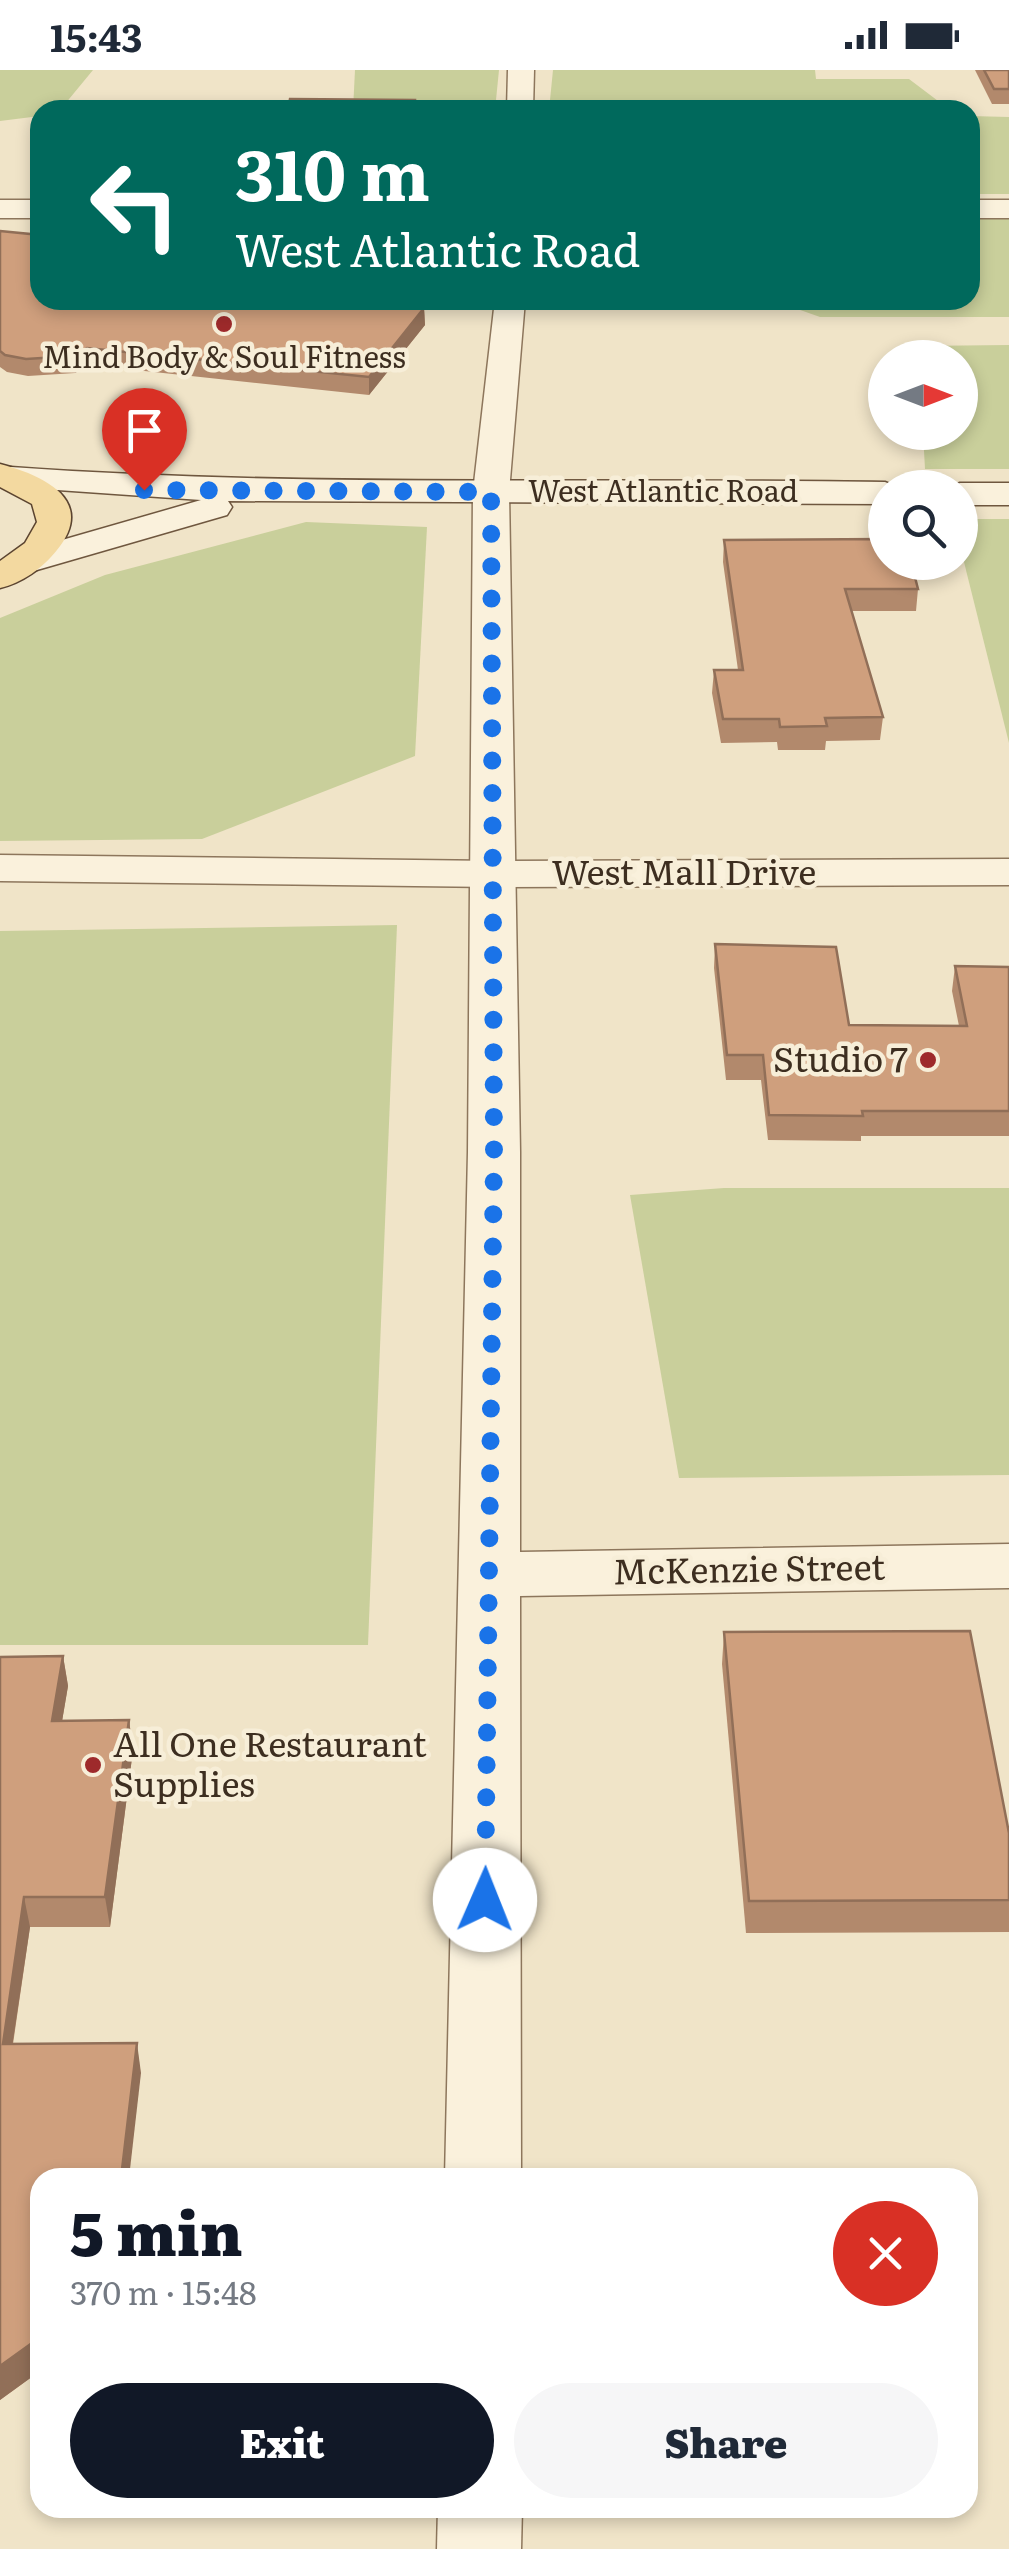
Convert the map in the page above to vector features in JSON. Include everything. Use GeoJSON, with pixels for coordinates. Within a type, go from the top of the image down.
{"type":"FeatureCollection","features":[{"type":"Feature","properties":{"kind":"main road"},"geometry":{"type":"LineString","coordinates":[[5,476],[37,490],[52,506],[56,524],[49,543],[15,569]]}},
{"type":"Feature","properties":{"kind":"street"},"geometry":{"type":"LineString","coordinates":[[520,100],[521,70]]}},
{"type":"Feature","properties":{"kind":"street"},"geometry":{"type":"LineString","coordinates":[[980,208],[1009,208]]}},
{"type":"Feature","properties":{"kind":"street"},"geometry":{"type":"LineString","coordinates":[[0,209],[30,209]]}},
{"type":"Feature","properties":{"kind":"street"},"geometry":{"type":"LineString","coordinates":[[483,2168],[495,874],[491,492],[509,310]]}},
{"type":"Feature","properties":{"kind":"street","name":"West Atlantic Road"},"geometry":{"type":"LineString","coordinates":[[5,476],[144,490],[260,493],[868,494]]}},
{"type":"Feature","properties":{"kind":"street","name":"West Atlantic Road"},"geometry":{"type":"LineString","coordinates":[[15,569],[260,493]]}},
{"type":"Feature","properties":{"kind":"street"},"geometry":{"type":"LineString","coordinates":[[978,494],[1009,494]]}},
{"type":"Feature","properties":{"kind":"street","name":"West Mall Drive"},"geometry":{"type":"LineString","coordinates":[[0,868],[495,874],[1009,872]]}},
{"type":"Feature","properties":{"kind":"street","name":"McKenzie Street"},"geometry":{"type":"LineString","coordinates":[[489,1575],[1009,1566]]}},
{"type":"Feature","properties":{"kind":"street"},"geometry":{"type":"LineString","coordinates":[[479,2549],[480,2518]]}},
{"type":"Feature","properties":{"kind":"green space"},"geometry":{"type":"Polygon","coordinates":[[[0,70],[93,70],[68,100],[30,100],[30,117],[0,121],[0,70]]]}},
{"type":"Feature","properties":{"kind":"green space"},"geometry":{"type":"Polygon","coordinates":[[[355,70],[499,70],[496,100],[354,100],[355,70]]]}},
{"type":"Feature","properties":{"kind":"green space"},"geometry":{"type":"Polygon","coordinates":[[[553,70],[815,70],[816,79],[909,79],[937,100],[550,100],[553,70]]]}},
{"type":"Feature","properties":{"kind":"green space"},"geometry":{"type":"Polygon","coordinates":[[[980,116],[1009,117],[1009,194],[980,194],[980,116]]]}},
{"type":"Feature","properties":{"kind":"green space"},"geometry":{"type":"Polygon","coordinates":[[[980,217],[1009,217],[1009,317],[820,317],[800,310],[980,310],[980,217]]]}},
{"type":"Feature","properties":{"kind":"green space"},"geometry":{"type":"Polygon","coordinates":[[[978,345],[1009,345],[1009,469],[925,469],[924,450],[978,450],[978,345]]]}},
{"type":"Feature","properties":{"kind":"green space"},"geometry":{"type":"Polygon","coordinates":[[[978,519],[1009,519],[1009,743],[968,580],[978,580],[978,519]]]}},
{"type":"Feature","properties":{"kind":"green space"},"geometry":{"type":"Polygon","coordinates":[[[306,522],[427,527],[415,756],[202,839],[0,841],[0,618],[105,575],[306,522]]]}},
{"type":"Feature","properties":{"kind":"green space"},"geometry":{"type":"Polygon","coordinates":[[[397,925],[368,1645],[0,1645],[0,931],[397,925]]]}},
{"type":"Feature","properties":{"kind":"green space"},"geometry":{"type":"Polygon","coordinates":[[[724,1188],[1009,1188],[1009,1475],[679,1478],[630,1195],[724,1188]]]}},
{"type":"Feature","properties":{"kind":"building"},"geometry":{"type":"Polygon","coordinates":[[[984,70],[1009,70],[1009,89],[994,89],[984,70]]]}},
{"type":"Feature","properties":{"kind":"building"},"geometry":{"type":"Polygon","coordinates":[[[290,99],[415,100],[290,100],[290,99]]]}},
{"type":"Feature","properties":{"kind":"building"},"geometry":{"type":"Polygon","coordinates":[[[0,231],[30,234],[30,310],[422,310],[369,377],[87,348],[74,356],[26,359],[0,351],[0,231]]]}},
{"type":"Feature","properties":{"kind":"building"},"geometry":{"type":"Polygon","coordinates":[[[868,539],[868,580],[916,580],[918,589],[845,589],[883,717],[825,718],[827,726],[780,727],[779,719],[723,719],[714,670],[743,670],[724,540],[868,539]]]}},
{"type":"Feature","properties":{"kind":"building"},"geometry":{"type":"Polygon","coordinates":[[[715,944],[836,947],[849,1025],[967,1026],[955,966],[1009,967],[1009,1111],[769,1115],[763,1055],[727,1055],[715,944]]]}},
{"type":"Feature","properties":{"kind":"building"},"geometry":{"type":"Polygon","coordinates":[[[970,1631],[1009,1833],[1009,1900],[749,1901],[724,1632],[970,1631]]]}},
{"type":"Feature","properties":{"kind":"building"},"geometry":{"type":"Polygon","coordinates":[[[63,1656],[52,1721],[129,1720],[105,1897],[24,1897],[3,2044],[137,2043],[122,2168],[30,2168],[30,2344],[0,2366],[0,1657],[63,1656]]]}},
{"type":"Feature","properties":{"kind":"place","name":"Mind Body & Soul Fitness"},"geometry":{"type":"Point","coordinates":[224,324]}},
{"type":"Feature","properties":{"kind":"place","name":"Studio 7"},"geometry":{"type":"Point","coordinates":[928,1060]}},
{"type":"Feature","properties":{"kind":"place","name":"All One Restaurant Supplies"},"geometry":{"type":"Point","coordinates":[93,1765]}},
{"type":"Feature","properties":{"kind":"route"},"geometry":{"type":"LineString","coordinates":[[144,490],[491,492],[494,1152],[485,1900]]}}]}
